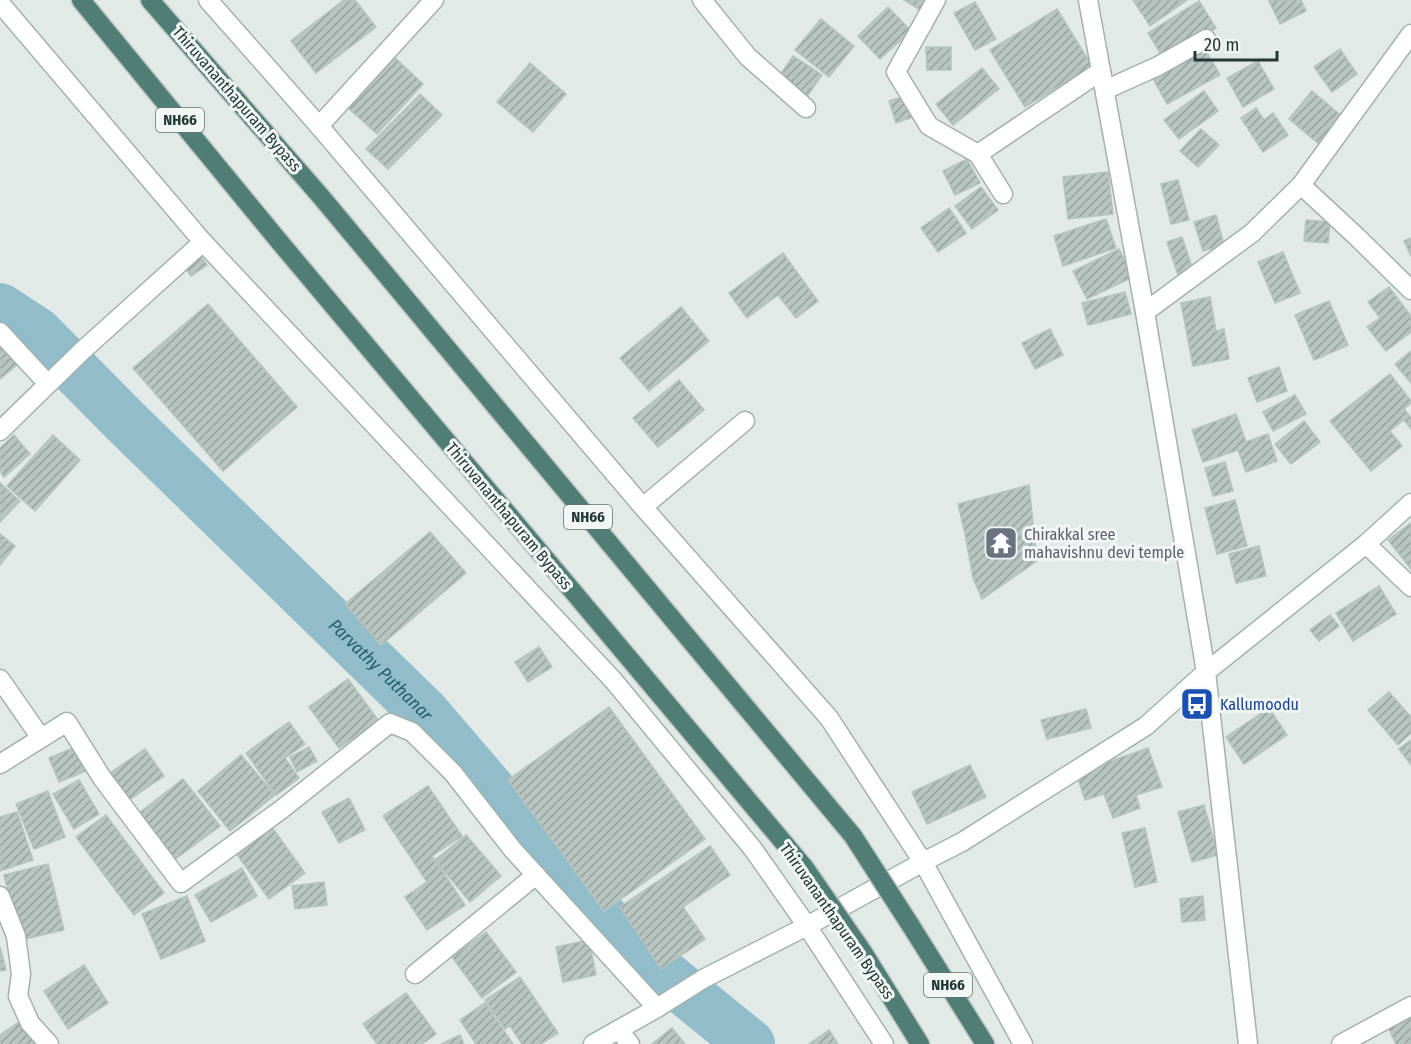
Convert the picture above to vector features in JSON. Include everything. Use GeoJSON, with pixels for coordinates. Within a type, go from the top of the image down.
{"type":"FeatureCollection","features":[{"type":"Feature","properties":{"kind":"highway","name":"Thiruvananthapuram Bypass"},"geometry":{"type":"LineString","coordinates":[[81,0],[278,240],[805,868],[863,952],[920,1044]]}},
{"type":"Feature","properties":{"kind":"highway","name":"Thiruvananthapuram Bypass"},"geometry":{"type":"LineString","coordinates":[[150,0],[323,199],[853,836],[985,1044]]}},
{"type":"Feature","properties":{"kind":"street"},"geometry":{"type":"LineString","coordinates":[[208,0],[319,126],[643,507],[829,718],[923,862],[1023,1044]]}},
{"type":"Feature","properties":{"kind":"street"},"geometry":{"type":"LineString","coordinates":[[319,126],[434,0]]}},
{"type":"Feature","properties":{"kind":"street"},"geometry":{"type":"LineString","coordinates":[[702,0],[748,57],[806,108]]}},
{"type":"Feature","properties":{"kind":"street"},"geometry":{"type":"LineString","coordinates":[[936,0],[896,72],[929,126],[978,154],[1003,194]]}},
{"type":"Feature","properties":{"kind":"street"},"geometry":{"type":"LineString","coordinates":[[1088,0],[1145,312],[1206,672],[1248,1044]]}},
{"type":"Feature","properties":{"kind":"street"},"geometry":{"type":"LineString","coordinates":[[0,3],[203,242],[613,680],[753,849],[807,926],[884,1044]]}},
{"type":"Feature","properties":{"kind":"street"},"geometry":{"type":"LineString","coordinates":[[1145,312],[1252,233],[1301,185],[1411,34]]}},
{"type":"Feature","properties":{"kind":"street"},"geometry":{"type":"LineString","coordinates":[[1105,90],[1158,66],[1206,39]]}},
{"type":"Feature","properties":{"kind":"street"},"geometry":{"type":"LineString","coordinates":[[978,154],[1101,70]]}},
{"type":"Feature","properties":{"kind":"street"},"geometry":{"type":"LineString","coordinates":[[1301,185],[1411,290]]}},
{"type":"Feature","properties":{"kind":"street"},"geometry":{"type":"LineString","coordinates":[[0,431],[82,351],[203,242]]}},
{"type":"Feature","properties":{"kind":"street"},"geometry":{"type":"LineString","coordinates":[[0,332],[54,379]]}},
{"type":"Feature","properties":{"kind":"street"},"geometry":{"type":"LineString","coordinates":[[643,507],[745,421]]}},
{"type":"Feature","properties":{"kind":"street"},"geometry":{"type":"LineString","coordinates":[[594,1044],[624,1037],[665,1003],[703,979],[962,842],[1146,726],[1206,672],[1366,544],[1411,503]]}},
{"type":"Feature","properties":{"kind":"street"},"geometry":{"type":"LineString","coordinates":[[1366,544],[1411,587]]}},
{"type":"Feature","properties":{"kind":"street"},"geometry":{"type":"LineString","coordinates":[[0,679],[41,738]]}},
{"type":"Feature","properties":{"kind":"street"},"geometry":{"type":"LineString","coordinates":[[0,764],[67,722],[102,778],[181,883],[282,809],[390,723],[412,732],[453,773],[513,850],[536,875],[665,1003]]}},
{"type":"Feature","properties":{"kind":"street"},"geometry":{"type":"LineString","coordinates":[[415,974],[536,875]]}},
{"type":"Feature","properties":{"kind":"street"},"geometry":{"type":"LineString","coordinates":[[0,896],[16,936],[21,974],[18,996],[30,1023],[49,1044]]}},
{"type":"Feature","properties":{"kind":"street"},"geometry":{"type":"LineString","coordinates":[[1341,1044],[1411,1006]]}},
{"type":"Feature","properties":{"kind":"building"},"geometry":{"type":"Polygon","coordinates":[[[344,0],[355,0],[376,27],[316,73],[291,41],[344,0]]]}},
{"type":"Feature","properties":{"kind":"building"},"geometry":{"type":"Polygon","coordinates":[[[904,0],[929,0],[922,11],[904,0]]]}},
{"type":"Feature","properties":{"kind":"building"},"geometry":{"type":"Polygon","coordinates":[[[1133,0],[1187,0],[1150,26],[1133,0]]]}},
{"type":"Feature","properties":{"kind":"building"},"geometry":{"type":"Polygon","coordinates":[[[1301,0],[1306,11],[1280,24],[1269,1],[1301,0]]]}},
{"type":"Feature","properties":{"kind":"building"},"geometry":{"type":"Polygon","coordinates":[[[1199,1],[1216,28],[1165,61],[1148,33],[1199,1]]]}},
{"type":"Feature","properties":{"kind":"building"},"geometry":{"type":"Polygon","coordinates":[[[975,2],[996,39],[975,50],[954,13],[975,2]]]}},
{"type":"Feature","properties":{"kind":"building"},"geometry":{"type":"Polygon","coordinates":[[[888,7],[911,31],[880,59],[858,36],[888,7]]]}},
{"type":"Feature","properties":{"kind":"building"},"geometry":{"type":"Polygon","coordinates":[[[1057,9],[1092,66],[1025,107],[990,50],[1057,9]]]}},
{"type":"Feature","properties":{"kind":"building"},"geometry":{"type":"Polygon","coordinates":[[[821,19],[854,46],[829,77],[795,50],[821,19]]]}},
{"type":"Feature","properties":{"kind":"building"},"geometry":{"type":"Polygon","coordinates":[[[926,47],[951,47],[951,70],[927,70],[926,47]]]}},
{"type":"Feature","properties":{"kind":"building"},"geometry":{"type":"Polygon","coordinates":[[[1204,47],[1220,75],[1167,104],[1151,75],[1204,47]]]}},
{"type":"Feature","properties":{"kind":"building"},"geometry":{"type":"Polygon","coordinates":[[[1340,49],[1357,74],[1332,92],[1314,67],[1340,49]]]}},
{"type":"Feature","properties":{"kind":"building"},"geometry":{"type":"Polygon","coordinates":[[[392,55],[423,84],[377,134],[346,106],[392,55]]]}},
{"type":"Feature","properties":{"kind":"building"},"geometry":{"type":"Polygon","coordinates":[[[793,56],[822,75],[808,95],[780,75],[793,56]]]}},
{"type":"Feature","properties":{"kind":"building"},"geometry":{"type":"Polygon","coordinates":[[[1258,61],[1274,89],[1243,107],[1227,78],[1258,61]]]}},
{"type":"Feature","properties":{"kind":"building"},"geometry":{"type":"Polygon","coordinates":[[[530,63],[566,94],[533,132],[497,102],[530,63]]]}},
{"type":"Feature","properties":{"kind":"building"},"geometry":{"type":"Polygon","coordinates":[[[982,68],[999,89],[953,125],[936,104],[982,68]]]}},
{"type":"Feature","properties":{"kind":"building"},"geometry":{"type":"Polygon","coordinates":[[[1204,91],[1218,111],[1179,139],[1164,120],[1204,91]]]}},
{"type":"Feature","properties":{"kind":"building"},"geometry":{"type":"Polygon","coordinates":[[[1312,91],[1343,117],[1319,144],[1289,119],[1312,91]]]}},
{"type":"Feature","properties":{"kind":"building"},"geometry":{"type":"Polygon","coordinates":[[[420,94],[442,115],[388,169],[366,149],[420,94]]]}},
{"type":"Feature","properties":{"kind":"building"},"geometry":{"type":"Polygon","coordinates":[[[909,95],[916,116],[896,123],[889,101],[909,95]]]}},
{"type":"Feature","properties":{"kind":"building"},"geometry":{"type":"Polygon","coordinates":[[[1256,108],[1264,120],[1273,113],[1288,135],[1263,152],[1241,118],[1256,108]]]}},
{"type":"Feature","properties":{"kind":"building"},"geometry":{"type":"Polygon","coordinates":[[[1201,129],[1219,145],[1198,167],[1180,151],[1201,129]]]}},
{"type":"Feature","properties":{"kind":"building"},"geometry":{"type":"Polygon","coordinates":[[[967,159],[980,183],[955,195],[943,171],[967,159]]]}},
{"type":"Feature","properties":{"kind":"building"},"geometry":{"type":"Polygon","coordinates":[[[1108,172],[1113,214],[1068,219],[1063,177],[1108,172]]]}},
{"type":"Feature","properties":{"kind":"building"},"geometry":{"type":"Polygon","coordinates":[[[1178,180],[1189,220],[1171,224],[1161,184],[1178,180]]]}},
{"type":"Feature","properties":{"kind":"building"},"geometry":{"type":"Polygon","coordinates":[[[981,187],[998,210],[972,229],[955,206],[981,187]]]}},
{"type":"Feature","properties":{"kind":"building"},"geometry":{"type":"Polygon","coordinates":[[[949,208],[966,233],[938,252],[921,228],[949,208]]]}},
{"type":"Feature","properties":{"kind":"building"},"geometry":{"type":"Polygon","coordinates":[[[1216,215],[1224,245],[1203,251],[1194,222],[1216,215]]]}},
{"type":"Feature","properties":{"kind":"building"},"geometry":{"type":"Polygon","coordinates":[[[1106,219],[1116,248],[1063,266],[1054,236],[1106,219]]]}},
{"type":"Feature","properties":{"kind":"building"},"geometry":{"type":"Polygon","coordinates":[[[1306,220],[1330,222],[1328,243],[1304,241],[1306,220]]]}},
{"type":"Feature","properties":{"kind":"building"},"geometry":{"type":"Polygon","coordinates":[[[1182,237],[1193,270],[1178,275],[1167,242],[1182,237]]]}},
{"type":"Feature","properties":{"kind":"building"},"geometry":{"type":"Polygon","coordinates":[[[1411,238],[1411,256],[1404,241],[1411,238]]]}},
{"type":"Feature","properties":{"kind":"building"},"geometry":{"type":"Polygon","coordinates":[[[1119,249],[1133,277],[1087,299],[1073,271],[1119,249]]]}},
{"type":"Feature","properties":{"kind":"building"},"geometry":{"type":"Polygon","coordinates":[[[196,251],[207,265],[191,276],[181,262],[196,251]]]}},
{"type":"Feature","properties":{"kind":"building"},"geometry":{"type":"Polygon","coordinates":[[[1283,252],[1300,293],[1275,303],[1258,262],[1283,252]]]}},
{"type":"Feature","properties":{"kind":"building"},"geometry":{"type":"Polygon","coordinates":[[[783,253],[818,301],[796,318],[778,295],[747,318],[729,293],[783,253]]]}},
{"type":"Feature","properties":{"kind":"building"},"geometry":{"type":"Polygon","coordinates":[[[1389,287],[1411,316],[1411,332],[1386,351],[1367,327],[1380,318],[1368,302],[1389,287]]]}},
{"type":"Feature","properties":{"kind":"building"},"geometry":{"type":"Polygon","coordinates":[[[1125,292],[1131,314],[1088,325],[1082,303],[1125,292]]]}},
{"type":"Feature","properties":{"kind":"building"},"geometry":{"type":"Polygon","coordinates":[[[1210,297],[1216,331],[1224,329],[1229,359],[1193,366],[1181,303],[1210,297]]]}},
{"type":"Feature","properties":{"kind":"building"},"geometry":{"type":"Polygon","coordinates":[[[1329,301],[1348,345],[1314,360],[1295,315],[1329,301]]]}},
{"type":"Feature","properties":{"kind":"building"},"geometry":{"type":"Polygon","coordinates":[[[208,304],[297,407],[223,471],[133,368],[208,304]]]}},
{"type":"Feature","properties":{"kind":"building"},"geometry":{"type":"Polygon","coordinates":[[[681,307],[709,341],[649,391],[620,358],[681,307]]]}},
{"type":"Feature","properties":{"kind":"building"},"geometry":{"type":"Polygon","coordinates":[[[1050,329],[1063,355],[1035,369],[1022,343],[1050,329]]]}},
{"type":"Feature","properties":{"kind":"building"},"geometry":{"type":"Polygon","coordinates":[[[0,344],[18,364],[0,379],[0,344]]]}},
{"type":"Feature","properties":{"kind":"building"},"geometry":{"type":"Polygon","coordinates":[[[1411,351],[1411,383],[1395,364],[1411,351]]]}},
{"type":"Feature","properties":{"kind":"building"},"geometry":{"type":"Polygon","coordinates":[[[1279,367],[1287,391],[1257,402],[1248,378],[1279,367]]]}},
{"type":"Feature","properties":{"kind":"building"},"geometry":{"type":"Polygon","coordinates":[[[1390,374],[1411,401],[1404,409],[1411,418],[1411,429],[1404,420],[1390,431],[1402,446],[1371,471],[1330,421],[1390,374]]]}},
{"type":"Feature","properties":{"kind":"building"},"geometry":{"type":"Polygon","coordinates":[[[679,380],[704,410],[658,447],[633,418],[679,380]]]}},
{"type":"Feature","properties":{"kind":"building"},"geometry":{"type":"Polygon","coordinates":[[[1295,395],[1306,414],[1273,431],[1263,412],[1295,395]]]}},
{"type":"Feature","properties":{"kind":"building"},"geometry":{"type":"Polygon","coordinates":[[[1236,414],[1246,442],[1268,434],[1277,461],[1246,472],[1238,450],[1203,462],[1192,430],[1236,414]]]}},
{"type":"Feature","properties":{"kind":"building"},"geometry":{"type":"Polygon","coordinates":[[[1304,421],[1320,442],[1291,464],[1275,444],[1304,421]]]}},
{"type":"Feature","properties":{"kind":"building"},"geometry":{"type":"Polygon","coordinates":[[[14,435],[30,454],[4,477],[0,471],[0,448],[14,435]]]}},
{"type":"Feature","properties":{"kind":"building"},"geometry":{"type":"Polygon","coordinates":[[[53,435],[80,460],[35,511],[7,486],[53,435]]]}},
{"type":"Feature","properties":{"kind":"building"},"geometry":{"type":"Polygon","coordinates":[[[1225,462],[1233,491],[1213,496],[1205,468],[1225,462]]]}},
{"type":"Feature","properties":{"kind":"building"},"geometry":{"type":"Polygon","coordinates":[[[0,483],[20,501],[0,522],[0,483]]]}},
{"type":"Feature","properties":{"kind":"building","name":"Chirakkal sree mahavishnu devi temple"},"geometry":{"type":"Polygon","coordinates":[[[1029,485],[1037,561],[982,599],[973,578],[958,504],[1029,485]]]}},
{"type":"Feature","properties":{"kind":"building"},"geometry":{"type":"Polygon","coordinates":[[[1235,500],[1247,546],[1217,554],[1205,508],[1235,500]]]}},
{"type":"Feature","properties":{"kind":"building"},"geometry":{"type":"Polygon","coordinates":[[[1411,523],[1411,569],[1388,540],[1411,523]]]}},
{"type":"Feature","properties":{"kind":"building"},"geometry":{"type":"Polygon","coordinates":[[[430,532],[466,573],[381,645],[345,604],[430,532]]]}},
{"type":"Feature","properties":{"kind":"building"},"geometry":{"type":"Polygon","coordinates":[[[0,534],[15,546],[0,565],[0,534]]]}},
{"type":"Feature","properties":{"kind":"building"},"geometry":{"type":"Polygon","coordinates":[[[1259,546],[1266,576],[1236,583],[1229,554],[1259,546]]]}},
{"type":"Feature","properties":{"kind":"building"},"geometry":{"type":"Polygon","coordinates":[[[1379,586],[1396,614],[1353,641],[1336,613],[1379,586]]]}},
{"type":"Feature","properties":{"kind":"building"},"geometry":{"type":"Polygon","coordinates":[[[1330,615],[1339,626],[1319,641],[1310,630],[1330,615]]]}},
{"type":"Feature","properties":{"kind":"building"},"geometry":{"type":"Polygon","coordinates":[[[539,647],[552,667],[528,682],[515,662],[539,647]]]}},
{"type":"Feature","properties":{"kind":"building"},"geometry":{"type":"Polygon","coordinates":[[[348,679],[378,720],[339,748],[309,707],[348,679]]]}},
{"type":"Feature","properties":{"kind":"building"},"geometry":{"type":"Polygon","coordinates":[[[1389,692],[1411,717],[1411,733],[1398,745],[1368,710],[1389,692]]]}},
{"type":"Feature","properties":{"kind":"building"},"geometry":{"type":"Polygon","coordinates":[[[609,707],[705,839],[604,911],[508,780],[609,707]]]}},
{"type":"Feature","properties":{"kind":"building"},"geometry":{"type":"Polygon","coordinates":[[[1269,708],[1287,735],[1244,764],[1226,737],[1269,708]]]}},
{"type":"Feature","properties":{"kind":"building"},"geometry":{"type":"Polygon","coordinates":[[[1086,709],[1091,728],[1047,739],[1041,720],[1086,709]]]}},
{"type":"Feature","properties":{"kind":"building"},"geometry":{"type":"Polygon","coordinates":[[[289,722],[305,744],[285,758],[299,778],[276,795],[246,753],[289,722]]]}},
{"type":"Feature","properties":{"kind":"building"},"geometry":{"type":"Polygon","coordinates":[[[1411,740],[1411,765],[1399,749],[1411,740]]]}},
{"type":"Feature","properties":{"kind":"building"},"geometry":{"type":"Polygon","coordinates":[[[78,746],[88,770],[59,782],[49,758],[78,746]]]}},
{"type":"Feature","properties":{"kind":"building"},"geometry":{"type":"Polygon","coordinates":[[[309,747],[317,761],[297,772],[290,757],[309,747]]]}},
{"type":"Feature","properties":{"kind":"building"},"geometry":{"type":"Polygon","coordinates":[[[1148,748],[1162,787],[1136,795],[1140,808],[1113,818],[1104,794],[1085,800],[1076,773],[1148,748]]]}},
{"type":"Feature","properties":{"kind":"building"},"geometry":{"type":"Polygon","coordinates":[[[145,749],[164,776],[129,800],[110,773],[145,749]]]}},
{"type":"Feature","properties":{"kind":"building"},"geometry":{"type":"Polygon","coordinates":[[[241,755],[275,795],[230,831],[198,791],[241,755]]]}},
{"type":"Feature","properties":{"kind":"building"},"geometry":{"type":"Polygon","coordinates":[[[970,765],[986,797],[927,824],[912,792],[970,765]]]}},
{"type":"Feature","properties":{"kind":"building"},"geometry":{"type":"Polygon","coordinates":[[[183,779],[220,826],[174,860],[138,814],[183,779]]]}},
{"type":"Feature","properties":{"kind":"building"},"geometry":{"type":"Polygon","coordinates":[[[79,780],[99,814],[74,829],[53,794],[79,780]]]}},
{"type":"Feature","properties":{"kind":"building"},"geometry":{"type":"Polygon","coordinates":[[[428,786],[462,836],[432,856],[465,905],[427,930],[405,897],[427,882],[383,816],[428,786]]]}},
{"type":"Feature","properties":{"kind":"building"},"geometry":{"type":"Polygon","coordinates":[[[48,791],[65,837],[34,849],[16,804],[48,791]]]}},
{"type":"Feature","properties":{"kind":"building"},"geometry":{"type":"Polygon","coordinates":[[[349,798],[365,830],[339,843],[322,812],[349,798]]]}},
{"type":"Feature","properties":{"kind":"building"},"geometry":{"type":"Polygon","coordinates":[[[1204,805],[1218,855],[1192,862],[1178,812],[1204,805]]]}},
{"type":"Feature","properties":{"kind":"building"},"geometry":{"type":"Polygon","coordinates":[[[17,812],[33,860],[0,871],[0,817],[17,812]]]}},
{"type":"Feature","properties":{"kind":"building"},"geometry":{"type":"Polygon","coordinates":[[[106,815],[164,893],[134,915],[76,837],[106,815]]]}},
{"type":"Feature","properties":{"kind":"building"},"geometry":{"type":"Polygon","coordinates":[[[271,826],[305,873],[269,899],[235,852],[271,826]]]}},
{"type":"Feature","properties":{"kind":"building"},"geometry":{"type":"Polygon","coordinates":[[[1145,828],[1157,882],[1135,887],[1122,833],[1145,828]]]}},
{"type":"Feature","properties":{"kind":"building"},"geometry":{"type":"Polygon","coordinates":[[[466,835],[501,876],[470,902],[435,860],[466,835]]]}},
{"type":"Feature","properties":{"kind":"building"},"geometry":{"type":"Polygon","coordinates":[[[710,846],[730,875],[683,907],[705,939],[661,969],[620,907],[710,846]]]}},
{"type":"Feature","properties":{"kind":"building"},"geometry":{"type":"Polygon","coordinates":[[[48,864],[64,930],[20,940],[4,875],[48,864]]]}},
{"type":"Feature","properties":{"kind":"building"},"geometry":{"type":"Polygon","coordinates":[[[242,868],[257,896],[211,922],[195,895],[242,868]]]}},
{"type":"Feature","properties":{"kind":"building"},"geometry":{"type":"Polygon","coordinates":[[[324,882],[327,905],[295,909],[292,886],[324,882]]]}},
{"type":"Feature","properties":{"kind":"building"},"geometry":{"type":"Polygon","coordinates":[[[187,896],[205,941],[161,959],[142,914],[187,896]]]}},
{"type":"Feature","properties":{"kind":"building"},"geometry":{"type":"Polygon","coordinates":[[[1203,896],[1205,920],[1182,922],[1180,899],[1203,896]]]}},
{"type":"Feature","properties":{"kind":"building"},"geometry":{"type":"Polygon","coordinates":[[[486,932],[516,972],[482,998],[452,957],[486,932]]]}},
{"type":"Feature","properties":{"kind":"building"},"geometry":{"type":"Polygon","coordinates":[[[589,940],[596,975],[563,982],[556,947],[589,940]]]}},
{"type":"Feature","properties":{"kind":"building"},"geometry":{"type":"Polygon","coordinates":[[[0,947],[6,970],[0,971],[0,947]]]}},
{"type":"Feature","properties":{"kind":"building"},"geometry":{"type":"Polygon","coordinates":[[[84,965],[108,1003],[68,1029],[44,991],[84,965]]]}},
{"type":"Feature","properties":{"kind":"building"},"geometry":{"type":"Polygon","coordinates":[[[520,977],[558,1033],[541,1044],[522,1044],[510,1026],[505,1029],[485,1000],[520,977]]]}},
{"type":"Feature","properties":{"kind":"building"},"geometry":{"type":"Polygon","coordinates":[[[406,993],[436,1034],[422,1044],[377,1044],[363,1024],[406,993]]]}},
{"type":"Feature","properties":{"kind":"building"},"geometry":{"type":"Polygon","coordinates":[[[485,1003],[513,1044],[476,1044],[460,1020],[485,1003]]]}},
{"type":"Feature","properties":{"kind":"building"},"geometry":{"type":"Polygon","coordinates":[[[1411,1016],[1411,1044],[1396,1044],[1388,1027],[1411,1016]]]}},
{"type":"Feature","properties":{"kind":"building"},"geometry":{"type":"Polygon","coordinates":[[[21,1021],[37,1044],[0,1044],[0,1035],[21,1021]]]}},
{"type":"Feature","properties":{"kind":"building"},"geometry":{"type":"Polygon","coordinates":[[[672,1028],[685,1044],[652,1044],[672,1028]]]}},
{"type":"Feature","properties":{"kind":"building"},"geometry":{"type":"Polygon","coordinates":[[[829,1030],[838,1044],[809,1044],[829,1030]]]}},
{"type":"Feature","properties":{"kind":"building"},"geometry":{"type":"Polygon","coordinates":[[[460,1035],[464,1044],[441,1044],[460,1035]]]}},
{"type":"Feature","properties":{"kind":"waterway","name":"Parvathy Puthanar"},"geometry":{"type":"LineString","coordinates":[[0,308],[38,333],[125,421],[425,713],[570,884],[640,955],[750,1044]]}},
{"type":"Feature","properties":{"kind":"place","name":"Chirakkal sree mahavishnu devi temple"},"geometry":{"type":"Point","coordinates":[1001,543]}},
{"type":"Feature","properties":{"kind":"place","name":"Kallumoodu"},"geometry":{"type":"Point","coordinates":[1197,704]}}]}
